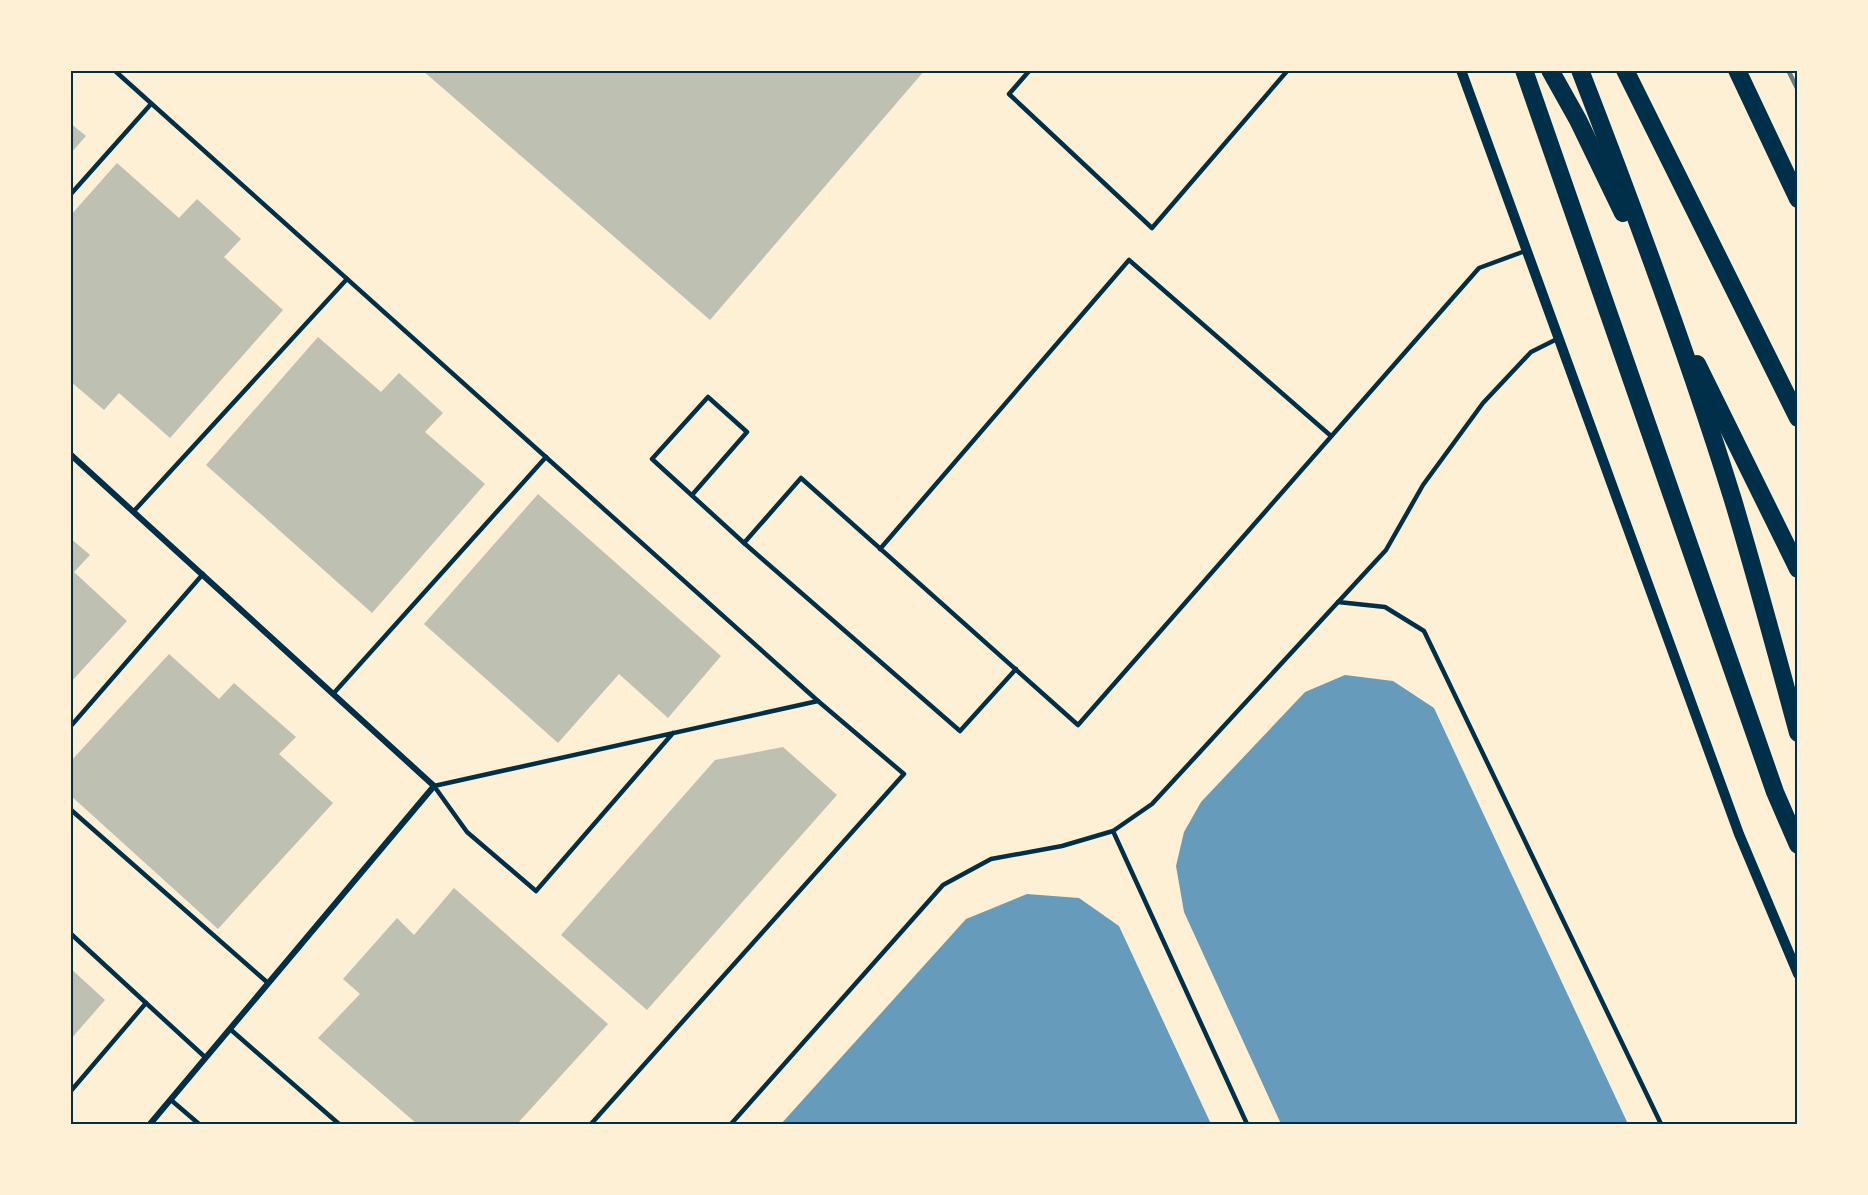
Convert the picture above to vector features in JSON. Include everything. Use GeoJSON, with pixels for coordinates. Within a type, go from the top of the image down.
{"type":"FeatureCollection","features":[{"type":"Feature","properties":{"kind":"highway"},"geometry":{"type":"LineString","coordinates":[[1524,70],[1775,792],[1797,845]]}},
{"type":"Feature","properties":{"kind":"highway"},"geometry":{"type":"LineString","coordinates":[[1550,70],[1578,120],[1797,569]]}},
{"type":"Feature","properties":{"kind":"highway"},"geometry":{"type":"LineString","coordinates":[[1580,70],[1670,312],[1732,500],[1797,733]]}},
{"type":"Feature","properties":{"kind":"highway"},"geometry":{"type":"LineString","coordinates":[[1625,70],[1797,418]]}},
{"type":"Feature","properties":{"kind":"highway"},"geometry":{"type":"LineString","coordinates":[[1737,70],[1797,199]]}},
{"type":"Feature","properties":{"kind":"street"},"geometry":{"type":"LineString","coordinates":[[1461,70],[1739,834],[1797,974]]}},
{"type":"Feature","properties":{"kind":"street"},"geometry":{"type":"LineString","coordinates":[[70,454],[434,786],[150,1125]]}},
{"type":"Feature","properties":{"kind":"lane"},"geometry":{"type":"LineString","coordinates":[[114,70],[818,701],[904,774],[591,1125]]}},
{"type":"Feature","properties":{"kind":"lane"},"geometry":{"type":"LineString","coordinates":[[1030,70],[1009,94],[1152,228],[1288,70]]}},
{"type":"Feature","properties":{"kind":"lane"},"geometry":{"type":"LineString","coordinates":[[70,195],[151,104]]}},
{"type":"Feature","properties":{"kind":"lane"},"geometry":{"type":"LineString","coordinates":[[744,543],[801,478],[1078,724],[1479,268],[1527,250]]}},
{"type":"Feature","properties":{"kind":"lane"},"geometry":{"type":"LineString","coordinates":[[880,549],[1129,260],[1331,436]]}},
{"type":"Feature","properties":{"kind":"lane"},"geometry":{"type":"LineString","coordinates":[[134,512],[346,279]]}},
{"type":"Feature","properties":{"kind":"lane"},"geometry":{"type":"LineString","coordinates":[[731,1125],[943,885],[991,859],[1062,846],[1113,831],[1152,804],[1386,550],[1423,484],[1483,403],[1531,351],[1559,338]]}},
{"type":"Feature","properties":{"kind":"lane"},"geometry":{"type":"LineString","coordinates":[[692,495],[747,432],[708,397],[652,459],[744,543],[960,731],[1016,669]]}},
{"type":"Feature","properties":{"kind":"lane"},"geometry":{"type":"LineString","coordinates":[[333,694],[546,457]]}},
{"type":"Feature","properties":{"kind":"lane"},"geometry":{"type":"LineString","coordinates":[[70,727],[203,574]]}},
{"type":"Feature","properties":{"kind":"lane"},"geometry":{"type":"LineString","coordinates":[[1338,602],[1385,607],[1424,631],[1661,1125]]}},
{"type":"Feature","properties":{"kind":"lane"},"geometry":{"type":"LineString","coordinates":[[673,733],[536,891],[467,832],[434,786],[673,733],[818,701]]}},
{"type":"Feature","properties":{"kind":"lane"},"geometry":{"type":"LineString","coordinates":[[70,809],[268,983]]}},
{"type":"Feature","properties":{"kind":"lane"},"geometry":{"type":"LineString","coordinates":[[1113,831],[1247,1125]]}},
{"type":"Feature","properties":{"kind":"lane"},"geometry":{"type":"LineString","coordinates":[[70,933],[206,1058]]}},
{"type":"Feature","properties":{"kind":"lane"},"geometry":{"type":"LineString","coordinates":[[70,1092],[146,1004]]}},
{"type":"Feature","properties":{"kind":"lane"},"geometry":{"type":"LineString","coordinates":[[230,1029],[339,1125]]}},
{"type":"Feature","properties":{"kind":"lane"},"geometry":{"type":"LineString","coordinates":[[171,1100],[199,1125]]}},
{"type":"Feature","properties":{"kind":"water"},"geometry":{"type":"Polygon","coordinates":[[[1345,675],[1393,681],[1434,708],[1628,1124],[1281,1124],[1184,912],[1176,866],[1184,832],[1201,802],[1305,692],[1345,675]]]}},
{"type":"Feature","properties":{"kind":"water"},"geometry":{"type":"Polygon","coordinates":[[[1027,894],[1079,898],[1119,926],[1211,1124],[781,1124],[966,919],[1027,894]]]}},
{"type":"Feature","properties":{"kind":"building"},"geometry":{"type":"Polygon","coordinates":[[[422,70],[925,70],[710,320],[422,70]]]}},
{"type":"Feature","properties":{"kind":"building"},"geometry":{"type":"Polygon","coordinates":[[[70,123],[86,136],[70,154],[70,123]]]}},
{"type":"Feature","properties":{"kind":"building"},"geometry":{"type":"Polygon","coordinates":[[[117,163],[179,218],[197,199],[241,239],[224,257],[283,310],[170,438],[119,393],[104,410],[70,381],[70,216],[117,163]]]}},
{"type":"Feature","properties":{"kind":"building"},"geometry":{"type":"Polygon","coordinates":[[[318,337],[381,392],[399,373],[443,413],[425,432],[485,484],[372,613],[206,465],[318,337]]]}},
{"type":"Feature","properties":{"kind":"building"},"geometry":{"type":"Polygon","coordinates":[[[538,494],[721,656],[668,718],[619,674],[558,743],[424,624],[538,494]]]}},
{"type":"Feature","properties":{"kind":"building"},"geometry":{"type":"Polygon","coordinates":[[[70,538],[90,555],[74,572],[127,621],[70,683],[70,538]]]}},
{"type":"Feature","properties":{"kind":"building"},"geometry":{"type":"Polygon","coordinates":[[[169,654],[219,699],[234,683],[296,737],[279,754],[333,803],[218,929],[70,795],[70,762],[169,654]]]}},
{"type":"Feature","properties":{"kind":"building"},"geometry":{"type":"Polygon","coordinates":[[[783,747],[837,795],[647,1010],[561,935],[715,760],[783,747]]]}},
{"type":"Feature","properties":{"kind":"building"},"geometry":{"type":"Polygon","coordinates":[[[454,888],[608,1024],[517,1124],[417,1124],[318,1038],[360,994],[343,979],[397,918],[414,935],[454,888]]]}},
{"type":"Feature","properties":{"kind":"building"},"geometry":{"type":"Polygon","coordinates":[[[70,968],[105,1000],[70,1040],[70,968]]]}},
{"type":"Feature","properties":{"kind":"railway"},"geometry":{"type":"LineString","coordinates":[[1788,70],[1798,90]]}}]}
